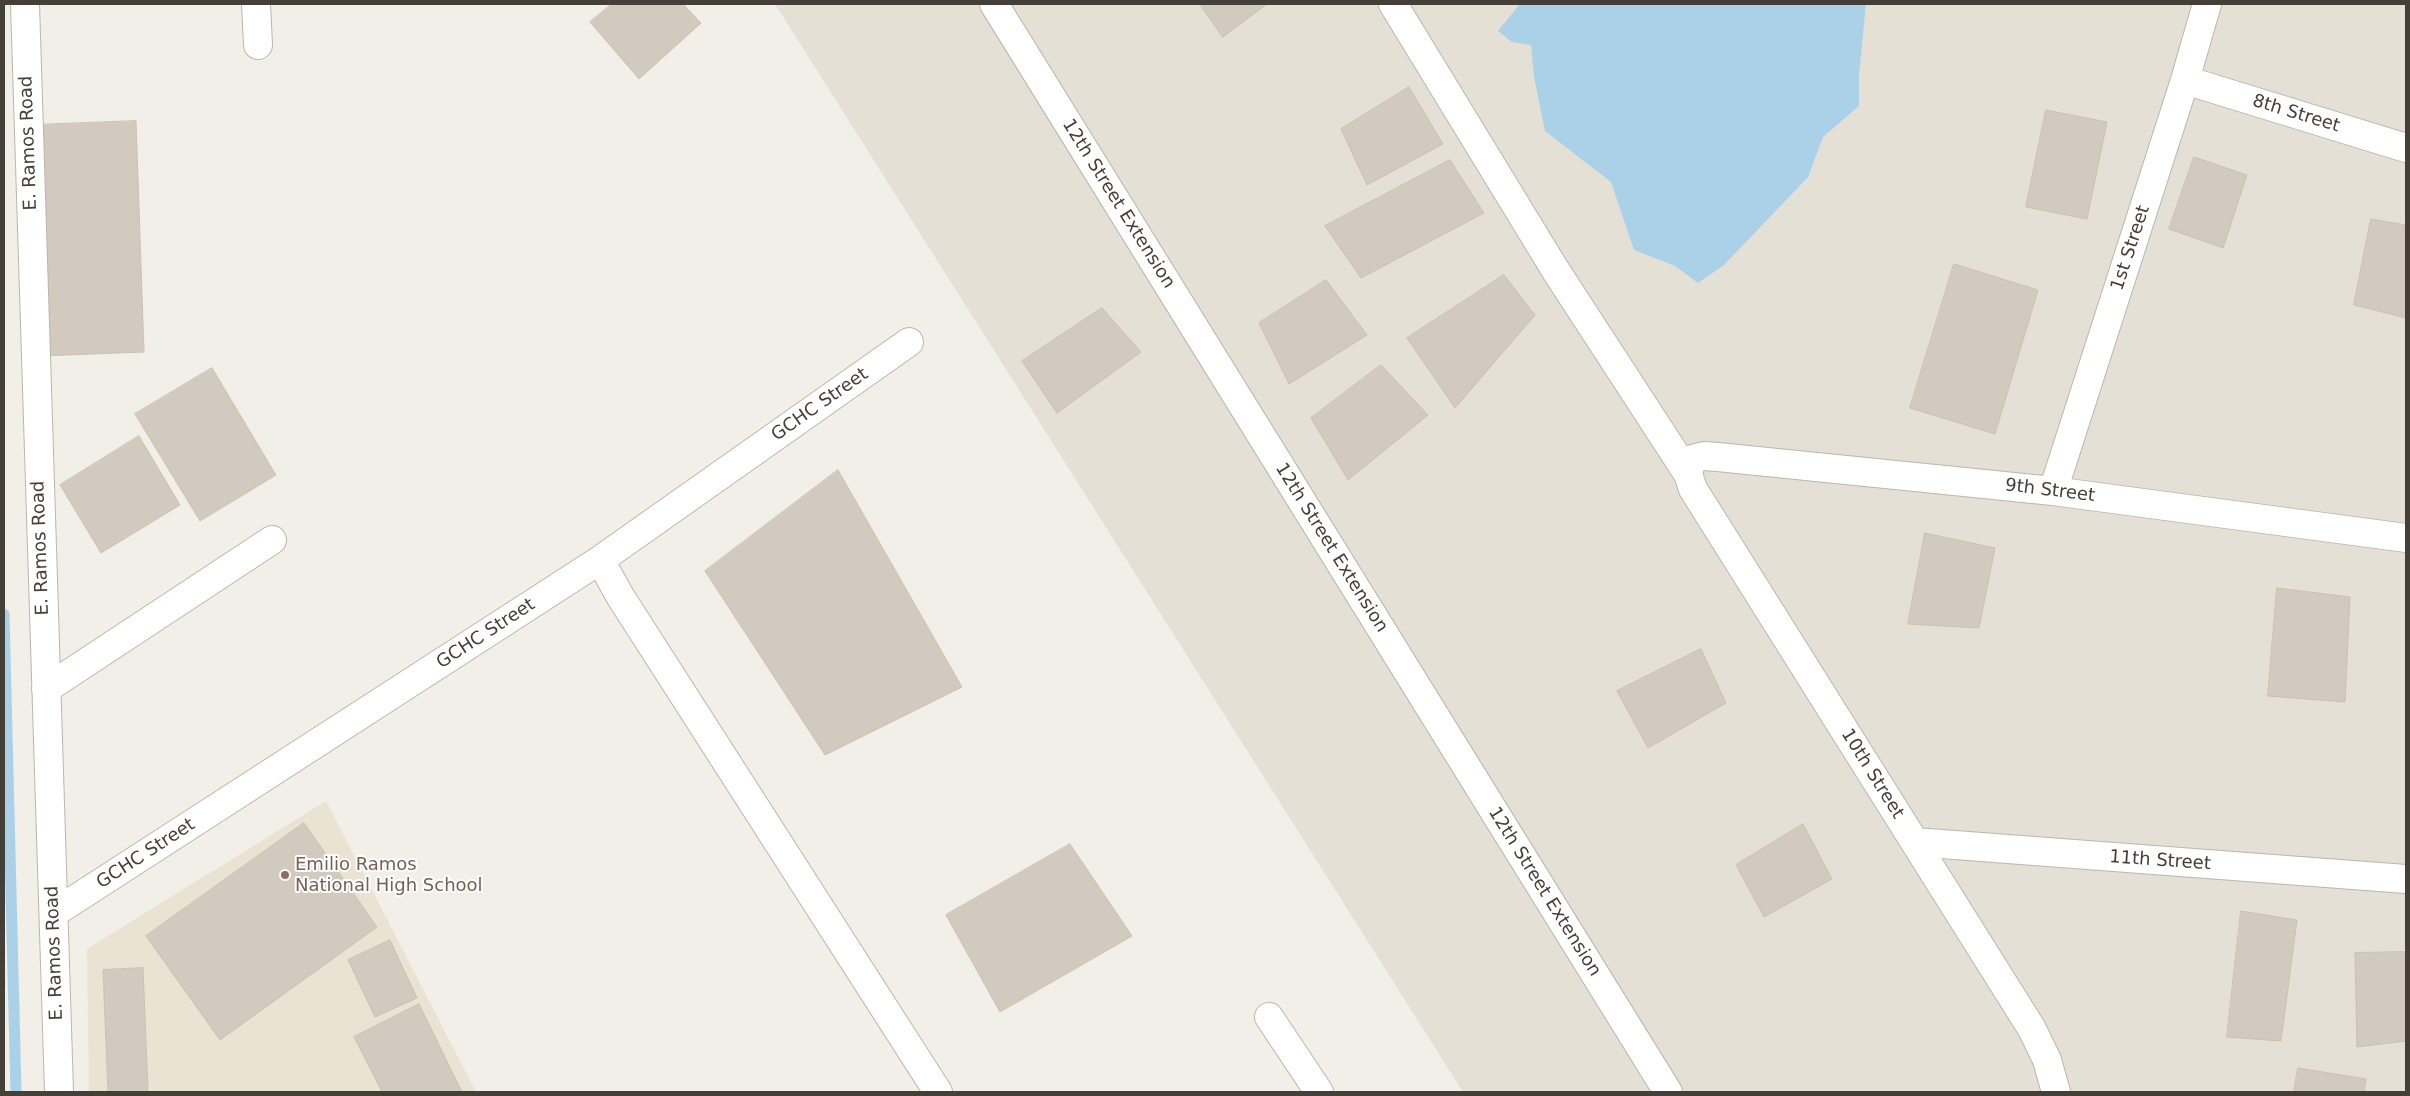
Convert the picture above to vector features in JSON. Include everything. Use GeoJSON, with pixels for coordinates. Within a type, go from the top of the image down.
{"type":"FeatureCollection","features":[{"type":"Feature","properties":{"kind":"street","name":"E. Ramos Road"},"geometry":{"type":"LineString","coordinates":[[25,4],[59,1092]]}},
{"type":"Feature","properties":{"kind":"street"},"geometry":{"type":"LineString","coordinates":[[256,4],[258,45]]}},
{"type":"Feature","properties":{"kind":"street","name":"12th Street Extension"},"geometry":{"type":"LineString","coordinates":[[994,4],[1668,1092]]}},
{"type":"Feature","properties":{"kind":"street","name":"10th Street"},"geometry":{"type":"LineString","coordinates":[[1393,4],[1556,271],[1690,467],[1693,490],[2032,1029],[2047,1060],[2056,1092]]}},
{"type":"Feature","properties":{"kind":"street","name":"1st Street"},"geometry":{"type":"LineString","coordinates":[[2053,491],[2185,80],[2207,4]]}},
{"type":"Feature","properties":{"kind":"street","name":"8th Street"},"geometry":{"type":"LineString","coordinates":[[2185,80],[2406,148]]}},
{"type":"Feature","properties":{"kind":"street","name":"GCHC Street"},"geometry":{"type":"LineString","coordinates":[[54,913],[600,560],[909,342]]}},
{"type":"Feature","properties":{"kind":"street","name":"9th Street"},"geometry":{"type":"LineString","coordinates":[[1690,467],[1704,456],[1718,457],[2053,491],[2406,538]]}},
{"type":"Feature","properties":{"kind":"street"},"geometry":{"type":"LineString","coordinates":[[46,689],[272,540]]}},
{"type":"Feature","properties":{"kind":"street"},"geometry":{"type":"LineString","coordinates":[[600,560],[620,596],[938,1092]]}},
{"type":"Feature","properties":{"kind":"street","name":"11th Street"},"geometry":{"type":"LineString","coordinates":[[1915,842],[2406,879]]}},
{"type":"Feature","properties":{"kind":"street"},"geometry":{"type":"LineString","coordinates":[[1269,1017],[1319,1092]]}},
{"type":"Feature","properties":{"kind":"shaded area"},"geometry":{"type":"Polygon","coordinates":[[[775,4],[2406,4],[2406,1092],[1463,1092],[775,4]]]}},
{"type":"Feature","properties":{"kind":"shaded area","name":"Emilio Ramos National High School"},"geometry":{"type":"Polygon","coordinates":[[[326,801],[476,1092],[89,1092],[87,949],[326,801]]]}},
{"type":"Feature","properties":{"kind":"water"},"geometry":{"type":"Polygon","coordinates":[[[1520,4],[1866,4],[1859,75],[1859,106],[1823,137],[1808,177],[1724,265],[1698,283],[1675,266],[1634,250],[1611,182],[1545,131],[1534,77],[1531,45],[1512,42],[1498,31],[1520,4]]]}},
{"type":"Feature","properties":{"kind":"building"},"geometry":{"type":"Polygon","coordinates":[[[612,4],[683,4],[701,23],[639,79],[590,22],[612,4]]]}},
{"type":"Feature","properties":{"kind":"building"},"geometry":{"type":"Polygon","coordinates":[[[1200,4],[1267,4],[1223,37],[1200,4]]]}},
{"type":"Feature","properties":{"kind":"building"},"geometry":{"type":"Polygon","coordinates":[[[1409,87],[1443,144],[1367,185],[1341,129],[1409,87]]]}},
{"type":"Feature","properties":{"kind":"building"},"geometry":{"type":"Polygon","coordinates":[[[2046,110],[2107,122],[2087,219],[2026,207],[2046,110]]]}},
{"type":"Feature","properties":{"kind":"building"},"geometry":{"type":"Polygon","coordinates":[[[136,121],[144,352],[40,356],[33,125],[136,121]]]}},
{"type":"Feature","properties":{"kind":"building"},"geometry":{"type":"Polygon","coordinates":[[[2194,157],[2247,175],[2223,248],[2169,229],[2194,157]]]}},
{"type":"Feature","properties":{"kind":"building"},"geometry":{"type":"Polygon","coordinates":[[[1450,160],[1484,213],[1361,278],[1325,226],[1450,160]]]}},
{"type":"Feature","properties":{"kind":"building"},"geometry":{"type":"Polygon","coordinates":[[[2371,219],[2406,225],[2406,318],[2354,305],[2371,219]]]}},
{"type":"Feature","properties":{"kind":"building"},"geometry":{"type":"Polygon","coordinates":[[[1954,264],[2038,290],[1995,434],[1910,408],[1954,264]]]}},
{"type":"Feature","properties":{"kind":"building"},"geometry":{"type":"Polygon","coordinates":[[[1504,275],[1535,315],[1455,408],[1407,338],[1504,275]]]}},
{"type":"Feature","properties":{"kind":"building"},"geometry":{"type":"Polygon","coordinates":[[[1326,280],[1367,335],[1289,384],[1259,323],[1326,280]]]}},
{"type":"Feature","properties":{"kind":"building"},"geometry":{"type":"Polygon","coordinates":[[[1102,308],[1141,352],[1057,413],[1022,361],[1102,308]]]}},
{"type":"Feature","properties":{"kind":"building"},"geometry":{"type":"Polygon","coordinates":[[[1381,365],[1428,415],[1348,480],[1311,418],[1381,365]]]}},
{"type":"Feature","properties":{"kind":"building"},"geometry":{"type":"Polygon","coordinates":[[[212,368],[276,475],[200,521],[135,414],[212,368]]]}},
{"type":"Feature","properties":{"kind":"building"},"geometry":{"type":"Polygon","coordinates":[[[139,436],[180,505],[101,553],[60,485],[139,436]]]}},
{"type":"Feature","properties":{"kind":"building"},"geometry":{"type":"Polygon","coordinates":[[[838,470],[962,687],[825,755],[705,571],[838,470]]]}},
{"type":"Feature","properties":{"kind":"building"},"geometry":{"type":"Polygon","coordinates":[[[1925,533],[1995,548],[1979,628],[1908,624],[1925,533]]]}},
{"type":"Feature","properties":{"kind":"building"},"geometry":{"type":"Polygon","coordinates":[[[2277,588],[2350,597],[2345,702],[2268,696],[2277,588]]]}},
{"type":"Feature","properties":{"kind":"building"},"geometry":{"type":"Polygon","coordinates":[[[1701,649],[1726,703],[1648,748],[1617,691],[1701,649]]]}},
{"type":"Feature","properties":{"kind":"building"},"geometry":{"type":"Polygon","coordinates":[[[304,823],[377,927],[220,1040],[146,936],[304,823]]]}},
{"type":"Feature","properties":{"kind":"building"},"geometry":{"type":"Polygon","coordinates":[[[1803,824],[1832,879],[1764,917],[1736,865],[1803,824]]]}},
{"type":"Feature","properties":{"kind":"building"},"geometry":{"type":"Polygon","coordinates":[[[1070,844],[1132,936],[1000,1012],[946,915],[1070,844]]]}},
{"type":"Feature","properties":{"kind":"building"},"geometry":{"type":"Polygon","coordinates":[[[2241,911],[2297,920],[2281,1041],[2227,1037],[2241,911]]]}},
{"type":"Feature","properties":{"kind":"building"},"geometry":{"type":"Polygon","coordinates":[[[390,940],[417,998],[375,1017],[348,960],[390,940]]]}},
{"type":"Feature","properties":{"kind":"building"},"geometry":{"type":"Polygon","coordinates":[[[2406,952],[2406,1041],[2357,1047],[2355,953],[2406,952]]]}},
{"type":"Feature","properties":{"kind":"building"},"geometry":{"type":"Polygon","coordinates":[[[143,968],[148,1092],[108,1092],[103,970],[143,968]]]}},
{"type":"Feature","properties":{"kind":"building"},"geometry":{"type":"Polygon","coordinates":[[[419,1004],[462,1092],[382,1092],[354,1037],[419,1004]]]}},
{"type":"Feature","properties":{"kind":"building"},"geometry":{"type":"Polygon","coordinates":[[[2298,1068],[2366,1079],[2364,1092],[2294,1092],[2298,1068]]]}},
{"type":"Feature","properties":{"kind":"waterway"},"geometry":{"type":"LineString","coordinates":[[4,614],[16,1092]]}},
{"type":"Feature","properties":{"kind":"place","name":"Emilio Ramos National High School"},"geometry":{"type":"Point","coordinates":[285,875]}}]}
